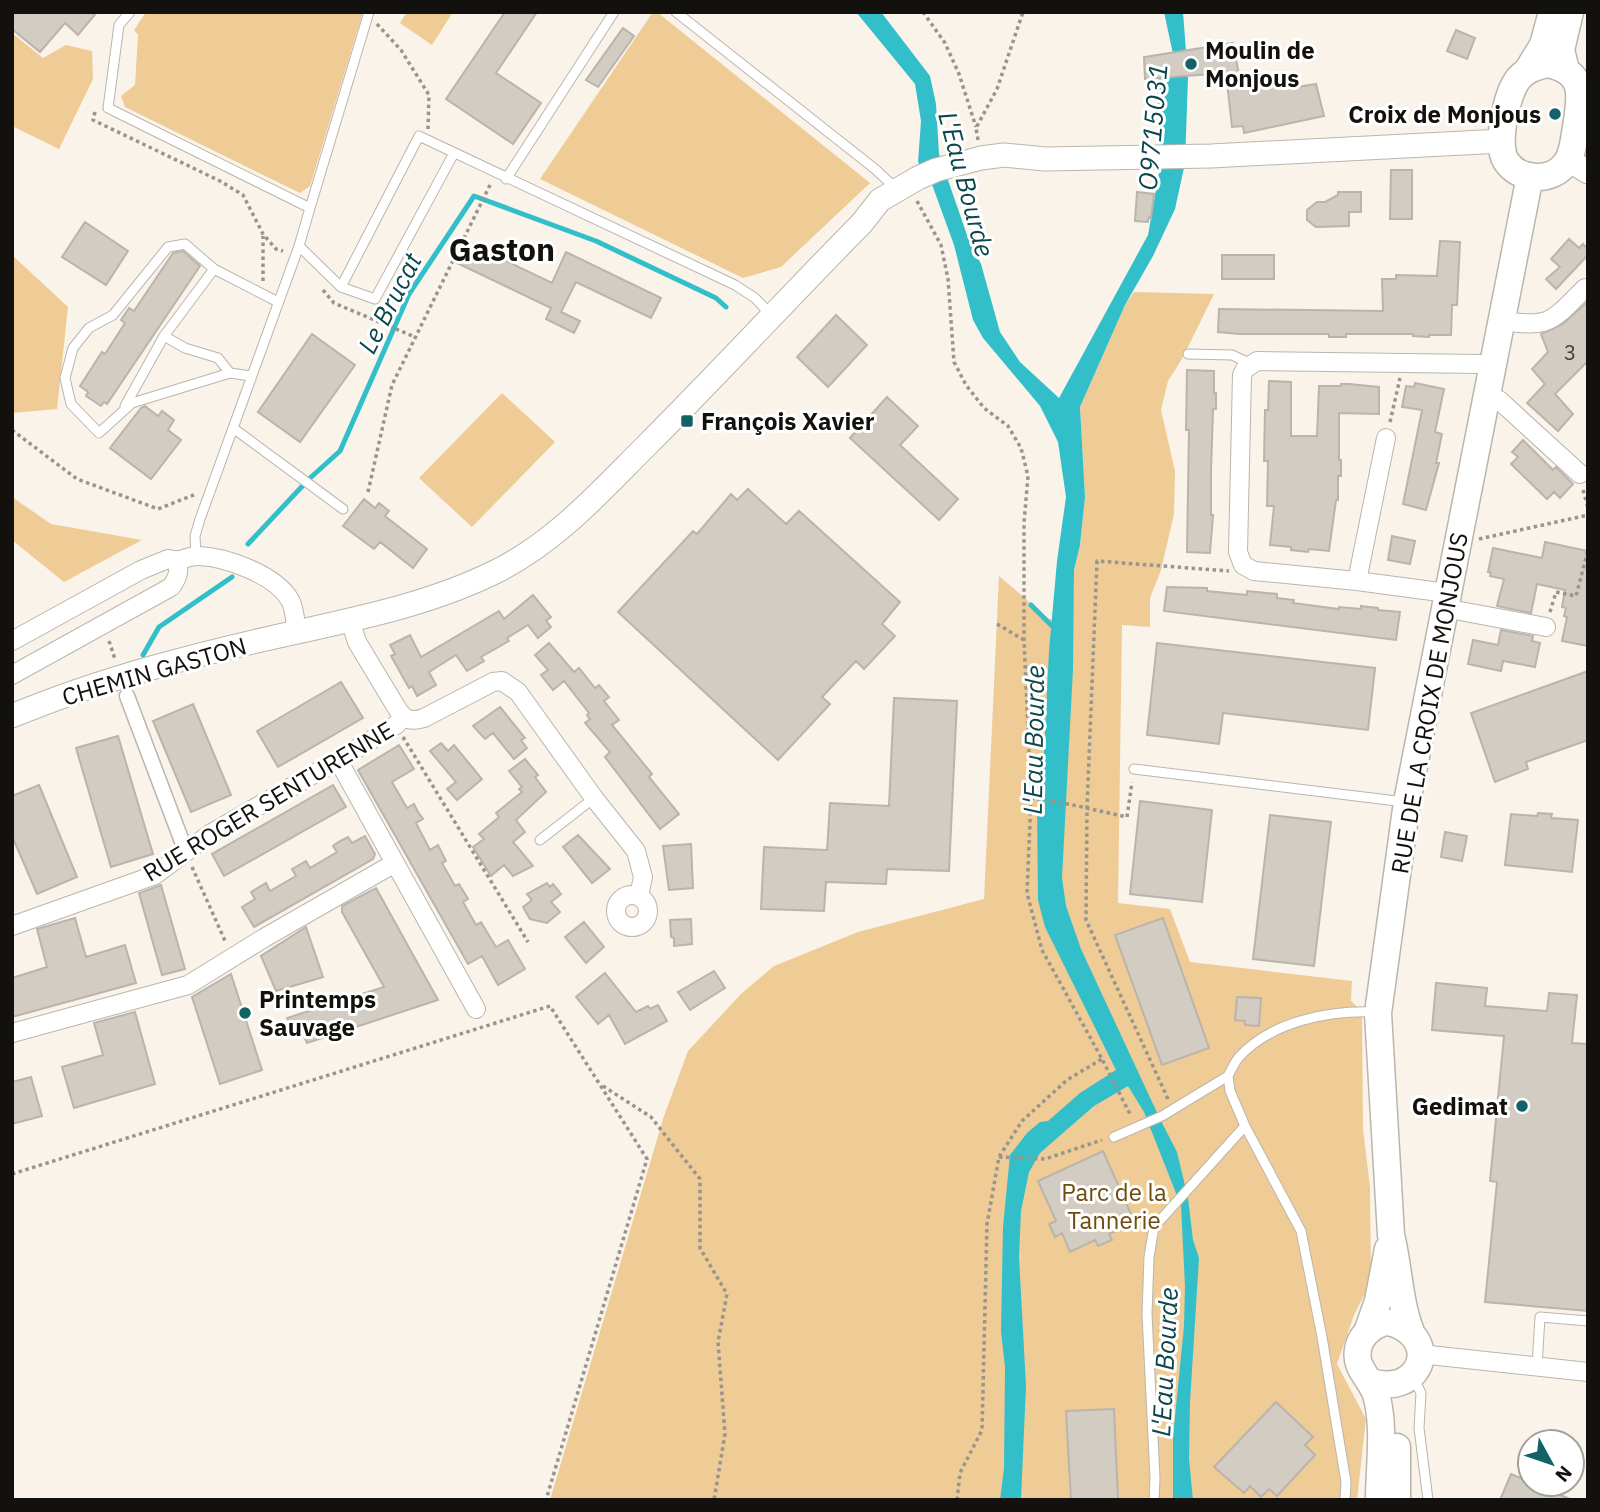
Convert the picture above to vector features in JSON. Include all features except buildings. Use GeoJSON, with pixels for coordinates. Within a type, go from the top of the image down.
{"type":"FeatureCollection","features":[{"type":"Feature","properties":{"kind":"main road"},"geometry":{"type":"LineString","coordinates":[[1552,12],[1543,46],[1513,88],[1502,141],[1504,159],[1519,173],[1530,176],[1551,175],[1561,169],[1578,166],[1574,139],[1585,90],[1566,70],[1561,50],[1570,12]]}},
{"type":"Feature","properties":{"kind":"main road"},"geometry":{"type":"LineString","coordinates":[[1527,71],[1548,64],[1566,70]]}},
{"type":"Feature","properties":{"kind":"main road","name":"RUE DE LA CROIX DE MONJOUS"},"geometry":{"type":"LineString","coordinates":[[1412,1361],[1391,1235],[1378,1013],[1407,802],[1530,176]]}},
{"type":"Feature","properties":{"kind":"main road","name":"RUE DE LA CROIX DE MONJOUS"},"geometry":{"type":"LineString","coordinates":[[1367,1332],[1378,1301],[1391,1235]]}},
{"type":"Feature","properties":{"kind":"main road"},"geometry":{"type":"LineString","coordinates":[[1379,1500],[1380,1412],[1371,1382],[1357,1360],[1361,1340],[1367,1332],[1387,1322],[1397,1324],[1412,1361],[1397,1412],[1397,1500]]}},
{"type":"Feature","properties":{"kind":"main road"},"geometry":{"type":"LineString","coordinates":[[1371,1382],[1391,1386],[1412,1361]]}},
{"type":"Feature","properties":{"kind":"street"},"geometry":{"type":"LineString","coordinates":[[862,223],[918,189],[960,168],[1004,155],[1045,159],[1211,156],[1502,141]]}},
{"type":"Feature","properties":{"kind":"street"},"geometry":{"type":"LineString","coordinates":[[862,223],[880,200],[894,191],[918,189]]}},
{"type":"Feature","properties":{"kind":"street","name":"CHEMIN GASTON"},"geometry":{"type":"LineString","coordinates":[[12,716],[62,696],[121,678],[350,620],[444,593],[499,570],[534,549],[576,515],[862,223]]}},
{"type":"Feature","properties":{"kind":"street"},"geometry":{"type":"LineString","coordinates":[[1503,321],[1534,326],[1555,318],[1585,288]]}},
{"type":"Feature","properties":{"kind":"street"},"geometry":{"type":"LineString","coordinates":[[1493,366],[1265,360],[1251,363],[1242,375],[1238,552],[1243,565],[1254,571],[1357,581],[1546,627]]}},
{"type":"Feature","properties":{"kind":"street"},"geometry":{"type":"LineString","coordinates":[[1488,397],[1499,400],[1580,474]]}},
{"type":"Feature","properties":{"kind":"street"},"geometry":{"type":"LineString","coordinates":[[1357,581],[1386,438]]}},
{"type":"Feature","properties":{"kind":"street"},"geometry":{"type":"LineString","coordinates":[[12,642],[141,570],[168,559],[177,562],[196,556],[224,560],[248,569],[280,590],[291,602],[297,632]]}},
{"type":"Feature","properties":{"kind":"street"},"geometry":{"type":"LineString","coordinates":[[12,675],[171,587],[179,569],[177,562]]}},
{"type":"Feature","properties":{"kind":"street"},"geometry":{"type":"LineString","coordinates":[[350,620],[357,642],[399,721],[424,718],[493,682],[502,681],[518,692],[594,798],[636,851],[643,877],[639,896]]}},
{"type":"Feature","properties":{"kind":"street"},"geometry":{"type":"LineString","coordinates":[[127,696],[186,852]]}},
{"type":"Feature","properties":{"kind":"street","name":"RUE ROGER SENTURENNE"},"geometry":{"type":"LineString","coordinates":[[12,926],[155,875],[210,834],[338,760],[399,721]]}},
{"type":"Feature","properties":{"kind":"street"},"geometry":{"type":"LineString","coordinates":[[338,760],[476,1009]]}},
{"type":"Feature","properties":{"kind":"street"},"geometry":{"type":"LineString","coordinates":[[12,1033],[188,985],[395,863]]}},
{"type":"Feature","properties":{"kind":"street"},"geometry":{"type":"LineString","coordinates":[[1412,1361],[1537,1366],[1588,1372]]}},
{"type":"Feature","properties":{"kind":"lane"},"geometry":{"type":"LineString","coordinates":[[130,12],[120,24],[108,108],[310,208]]}},
{"type":"Feature","properties":{"kind":"lane"},"geometry":{"type":"LineString","coordinates":[[506,179],[614,12]]}},
{"type":"Feature","properties":{"kind":"lane"},"geometry":{"type":"LineString","coordinates":[[676,12],[875,169],[894,191]]}},
{"type":"Feature","properties":{"kind":"lane"},"geometry":{"type":"LineString","coordinates":[[196,556],[195,536],[297,251],[369,14]]}},
{"type":"Feature","properties":{"kind":"lane"},"geometry":{"type":"LineString","coordinates":[[341,287],[419,136],[735,285],[755,298],[773,316]]}},
{"type":"Feature","properties":{"kind":"lane"},"geometry":{"type":"LineString","coordinates":[[297,251],[341,287],[375,299],[454,153]]}},
{"type":"Feature","properties":{"kind":"lane"},"geometry":{"type":"LineString","coordinates":[[251,376],[230,373],[132,403],[99,433],[71,404],[65,378],[73,348],[89,328],[113,315],[168,247],[185,244],[214,269],[278,302]]}},
{"type":"Feature","properties":{"kind":"lane"},"geometry":{"type":"LineString","coordinates":[[121,412],[164,335],[214,269]]}},
{"type":"Feature","properties":{"kind":"lane"},"geometry":{"type":"LineString","coordinates":[[164,335],[185,348],[218,358],[230,373]]}},
{"type":"Feature","properties":{"kind":"lane"},"geometry":{"type":"LineString","coordinates":[[1188,354],[1232,355],[1251,363]]}},
{"type":"Feature","properties":{"kind":"lane"},"geometry":{"type":"LineString","coordinates":[[233,428],[342,509]]}},
{"type":"Feature","properties":{"kind":"lane"},"geometry":{"type":"LineString","coordinates":[[1134,769],[1407,802]]}},
{"type":"Feature","properties":{"kind":"lane"},"geometry":{"type":"LineString","coordinates":[[540,840],[594,798]]}},
{"type":"Feature","properties":{"kind":"lane"},"geometry":{"type":"LineString","coordinates":[[1114,1137],[1162,1116],[1228,1076],[1239,1057],[1281,1029],[1300,1021],[1350,1011],[1378,1013]]}},
{"type":"Feature","properties":{"kind":"lane"},"geometry":{"type":"LineString","coordinates":[[1228,1076],[1230,1091],[1245,1126],[1301,1231],[1346,1482],[1345,1500]]}},
{"type":"Feature","properties":{"kind":"lane"},"geometry":{"type":"LineString","coordinates":[[1154,1500],[1147,1314],[1149,1257],[1154,1227],[1245,1126]]}},
{"type":"Feature","properties":{"kind":"lane"},"geometry":{"type":"LineString","coordinates":[[1537,1366],[1540,1317],[1588,1321]]}},
{"type":"Feature","properties":{"kind":"lane"},"geometry":{"type":"LineString","coordinates":[[1412,1361],[1421,1393],[1419,1428],[1428,1500]]}},
{"type":"Feature","properties":{"kind":"path"},"geometry":{"type":"LineString","coordinates":[[923,12],[945,44],[959,74],[980,148]]}},
{"type":"Feature","properties":{"kind":"path"},"geometry":{"type":"LineString","coordinates":[[976,128],[998,89],[1023,12]]}},
{"type":"Feature","properties":{"kind":"path"},"geometry":{"type":"LineString","coordinates":[[369,14],[401,50],[429,95],[427,140]]}},
{"type":"Feature","properties":{"kind":"path"},"geometry":{"type":"LineString","coordinates":[[96,110],[93,120],[220,181],[243,195],[263,234],[276,249],[297,251]]}},
{"type":"Feature","properties":{"kind":"path"},"geometry":{"type":"LineString","coordinates":[[368,492],[392,385],[496,174]]}},
{"type":"Feature","properties":{"kind":"path"},"geometry":{"type":"LineString","coordinates":[[918,189],[942,245],[948,279],[954,362],[984,408],[1008,426],[1021,448],[1028,476],[1024,523],[1024,640],[1031,798],[1027,893],[1042,950],[1138,1126]]}},
{"type":"Feature","properties":{"kind":"path"},"geometry":{"type":"LineString","coordinates":[[262,294],[263,234]]}},
{"type":"Feature","properties":{"kind":"path"},"geometry":{"type":"LineString","coordinates":[[1386,438],[1404,364]]}},
{"type":"Feature","properties":{"kind":"path"},"geometry":{"type":"LineString","coordinates":[[12,430],[77,479],[158,509],[211,489]]}},
{"type":"Feature","properties":{"kind":"path"},"geometry":{"type":"LineString","coordinates":[[1457,544],[1588,515]]}},
{"type":"Feature","properties":{"kind":"path"},"geometry":{"type":"LineString","coordinates":[[1546,627],[1556,592],[1576,596],[1585,573],[1588,550]]}},
{"type":"Feature","properties":{"kind":"path"},"geometry":{"type":"LineString","coordinates":[[1173,1110],[1086,920],[1087,808],[1097,561],[1237,571],[1243,565]]}},
{"type":"Feature","properties":{"kind":"path"},"geometry":{"type":"LineString","coordinates":[[997,624],[1024,640]]}},
{"type":"Feature","properties":{"kind":"path"},"geometry":{"type":"LineString","coordinates":[[399,721],[528,942]]}},
{"type":"Feature","properties":{"kind":"path"},"geometry":{"type":"LineString","coordinates":[[1031,798],[1127,817],[1134,769]]}},
{"type":"Feature","properties":{"kind":"path"},"geometry":{"type":"LineString","coordinates":[[186,852],[232,958]]}},
{"type":"Feature","properties":{"kind":"path"},"geometry":{"type":"LineString","coordinates":[[12,1174],[550,1006],[647,1159],[546,1500]]}},
{"type":"Feature","properties":{"kind":"path"},"geometry":{"type":"LineString","coordinates":[[957,1500],[960,1473],[982,1430],[987,1224],[999,1157],[1022,1121],[1067,1080],[1102,1059]]}},
{"type":"Feature","properties":{"kind":"path"},"geometry":{"type":"LineString","coordinates":[[600,1084],[652,1117],[700,1179],[700,1248],[727,1294],[718,1342],[725,1434],[714,1500]]}},
{"type":"Feature","properties":{"kind":"path"},"geometry":{"type":"LineString","coordinates":[[999,1157],[1045,1159],[1114,1137]]}},
{"type":"Feature","properties":{"kind":"green space"},"geometry":{"type":"Polygon","coordinates":[[[146,12],[363,12],[310,186],[300,193],[125,107],[121,96],[135,85],[138,35],[134,30],[146,12]]]}},
{"type":"Feature","properties":{"kind":"green space"},"geometry":{"type":"Polygon","coordinates":[[[407,12],[453,12],[432,45],[400,23],[407,12]]]}},
{"type":"Feature","properties":{"kind":"green space"},"geometry":{"type":"Polygon","coordinates":[[[653,12],[657,12],[870,183],[781,267],[743,278],[540,179],[653,12]]]}},
{"type":"Feature","properties":{"kind":"green space"},"geometry":{"type":"Polygon","coordinates":[[[12,33],[43,58],[66,45],[92,51],[93,79],[59,149],[12,126],[12,33]]]}},
{"type":"Feature","properties":{"kind":"green space"},"geometry":{"type":"Polygon","coordinates":[[[12,255],[68,307],[57,409],[12,413],[12,255]]]}},
{"type":"Feature","properties":{"kind":"green space","name":"Parc de la Tannerie"},"geometry":{"type":"Polygon","coordinates":[[[1134,292],[1214,294],[1168,381],[1161,410],[1175,471],[1174,514],[1161,570],[1150,598],[1150,627],[1122,625],[1118,903],[1170,909],[1190,962],[1352,981],[1351,1001],[1362,1011],[1363,1129],[1370,1187],[1371,1282],[1354,1315],[1337,1364],[1366,1419],[1357,1500],[550,1500],[664,1116],[688,1051],[741,994],[774,966],[858,932],[984,899],[999,576],[1049,619],[1073,619],[1074,570],[1080,545],[1085,497],[1080,407],[1125,305],[1134,292]]]}},
{"type":"Feature","properties":{"kind":"green space"},"geometry":{"type":"Polygon","coordinates":[[[502,393],[555,442],[472,527],[419,478],[502,393]]]}},
{"type":"Feature","properties":{"kind":"green space"},"geometry":{"type":"Polygon","coordinates":[[[12,497],[51,524],[142,540],[64,582],[12,540],[12,497]]]}},
{"type":"Feature","properties":{"kind":"water"},"geometry":{"type":"Polygon","coordinates":[[[856,12],[881,12],[930,76],[936,104],[939,154],[968,238],[981,264],[1000,332],[1020,362],[1059,398],[1148,235],[1161,161],[1157,82],[1173,54],[1164,12],[1183,12],[1188,78],[1185,163],[1175,209],[1153,256],[1125,305],[1080,407],[1085,497],[1080,545],[1074,570],[1073,669],[1062,878],[1066,906],[1081,949],[1177,1152],[1188,1198],[1193,1240],[1199,1258],[1190,1402],[1189,1459],[1193,1500],[1173,1500],[1173,1437],[1184,1326],[1181,1206],[1144,1112],[1128,1086],[1094,1106],[1040,1153],[1029,1172],[1021,1211],[1019,1257],[1026,1386],[1021,1499],[1000,1500],[1004,1468],[1005,1367],[1001,1332],[1003,1227],[1010,1155],[1027,1133],[1040,1122],[1048,1121],[1080,1093],[1116,1070],[1045,927],[1038,900],[1037,803],[1043,771],[1049,651],[1066,497],[1058,442],[1040,406],[983,338],[973,320],[954,245],[930,179],[918,162],[921,121],[915,84],[856,12]]]}},
{"type":"Feature","properties":{"kind":"waterway","name":"Le Brucat"},"geometry":{"type":"LineString","coordinates":[[248,544],[309,479],[340,451],[409,294],[474,196],[596,241],[716,298],[726,307]]}},
{"type":"Feature","properties":{"kind":"waterway","name":"Le Brucat"},"geometry":{"type":"LineString","coordinates":[[143,655],[159,627],[232,577]]}},
{"type":"Feature","properties":{"kind":"waterway","name":"Le Brucat"},"geometry":{"type":"LineString","coordinates":[[1031,605],[1056,630]]}},
{"type":"Feature","properties":{"kind":"place","name":"Moulin de Monjous"},"geometry":{"type":"Point","coordinates":[1191,64]}},
{"type":"Feature","properties":{"kind":"place","name":"Croix de Monjous"},"geometry":{"type":"Point","coordinates":[1555,114]}},
{"type":"Feature","properties":{"kind":"place","name":"François Xavier"},"geometry":{"type":"Point","coordinates":[687,421]}},
{"type":"Feature","properties":{"kind":"place","name":"Printemps Sauvage"},"geometry":{"type":"Point","coordinates":[245,1013]}},
{"type":"Feature","properties":{"kind":"place","name":"Gedimat"},"geometry":{"type":"Point","coordinates":[1522,1106]}},
{"type":"Feature","properties":{"kind":"district","name":"Gaston"},"geometry":{"type":"Point","coordinates":[502,249]}},
{"type":"Feature","properties":{"kind":"water label","name":"O9715031"},"geometry":{"type":"Point","coordinates":[1152,127]}},
{"type":"Feature","properties":{"kind":"water label","name":"L'Eau Bourde"},"geometry":{"type":"Point","coordinates":[967,184]}},
{"type":"Feature","properties":{"kind":"water label","name":"L'Eau Bourde"},"geometry":{"type":"Point","coordinates":[1033,740]}},
{"type":"Feature","properties":{"kind":"water label","name":"L'Eau Bourde"},"geometry":{"type":"Point","coordinates":[1164,1362]}}]}
